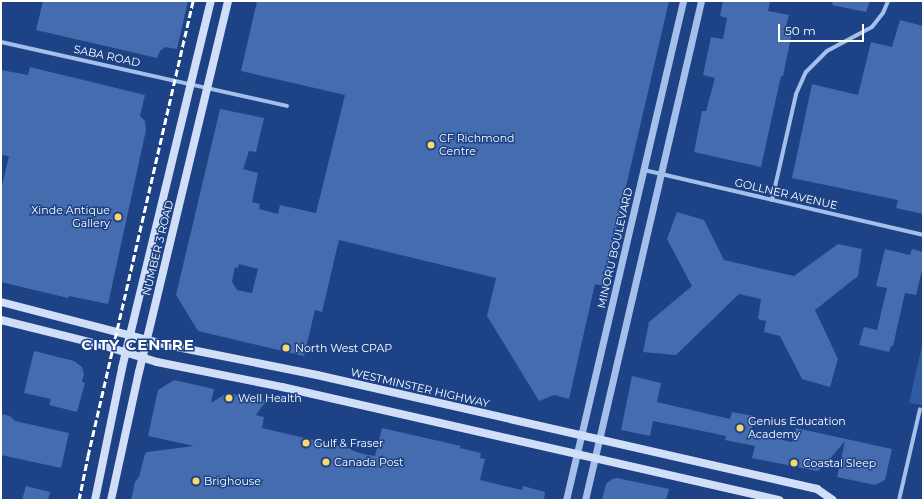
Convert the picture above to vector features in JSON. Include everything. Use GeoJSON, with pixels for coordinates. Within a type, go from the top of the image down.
{"type":"FeatureCollection","features":[{"type":"Feature","properties":{"kind":"main road","name":"NUMBER 3 ROAD"},"geometry":{"type":"LineString","coordinates":[[95,500],[126,352],[211,1]]}},
{"type":"Feature","properties":{"kind":"main road","name":"NUMBER 3 ROAD"},"geometry":{"type":"LineString","coordinates":[[111,500],[146,340],[228,1]]}},
{"type":"Feature","properties":{"kind":"main road","name":"WESTMINSTER HIGHWAY"},"geometry":{"type":"LineString","coordinates":[[1,302],[146,340],[317,376],[817,489],[832,500]]}},
{"type":"Feature","properties":{"kind":"main road"},"geometry":{"type":"LineString","coordinates":[[1,320],[105,346],[142,358],[282,387],[779,500]]}},
{"type":"Feature","properties":{"kind":"street","name":"MINORU BOULEVARD"},"geometry":{"type":"LineString","coordinates":[[566,500],[683,1]]}},
{"type":"Feature","properties":{"kind":"street"},"geometry":{"type":"LineString","coordinates":[[585,500],[701,1]]}},
{"type":"Feature","properties":{"kind":"street"},"geometry":{"type":"LineString","coordinates":[[772,200],[796,94],[806,72],[827,51],[872,27],[883,13],[888,1]]}},
{"type":"Feature","properties":{"kind":"street","name":"SABA ROAD"},"geometry":{"type":"LineString","coordinates":[[1,42],[287,106]]}},
{"type":"Feature","properties":{"kind":"street","name":"GOLLNER AVENUE"},"geometry":{"type":"LineString","coordinates":[[644,170],[923,235]]}},
{"type":"Feature","properties":{"kind":"street"},"geometry":{"type":"LineString","coordinates":[[899,500],[920,409]]}},
{"type":"Feature","properties":{"kind":"shaded area"},"geometry":{"type":"Polygon","coordinates":[[[923,341],[923,405],[909,403],[923,341]]]}},
{"type":"Feature","properties":{"kind":"building"},"geometry":{"type":"Polygon","coordinates":[[[43,1],[188,1],[177,49],[165,47],[160,51],[157,58],[36,30],[43,1]]]}},
{"type":"Feature","properties":{"kind":"building"},"geometry":{"type":"Polygon","coordinates":[[[257,1],[669,1],[603,286],[595,284],[569,399],[554,395],[539,401],[487,316],[496,278],[339,240],[322,312],[315,310],[304,356],[198,331],[176,295],[220,109],[264,118],[256,152],[249,151],[243,169],[258,173],[252,202],[260,204],[259,209],[278,214],[280,205],[316,213],[345,95],[241,71],[257,1]],[[239,264],[238,268],[235,267],[232,282],[237,290],[252,293],[258,269],[239,264]]]}},
{"type":"Feature","properties":{"kind":"building"},"geometry":{"type":"Polygon","coordinates":[[[723,1],[770,1],[768,11],[789,15],[786,26],[793,28],[761,167],[694,152],[702,111],[706,111],[715,78],[703,75],[711,37],[723,39],[727,18],[720,16],[723,1]]]}},
{"type":"Feature","properties":{"kind":"building"},"geometry":{"type":"Polygon","coordinates":[[[833,1],[870,1],[866,12],[832,5],[833,1]]]}},
{"type":"Feature","properties":{"kind":"building"},"geometry":{"type":"Polygon","coordinates":[[[900,20],[923,26],[923,214],[896,208],[898,200],[792,178],[812,84],[858,95],[871,42],[892,47],[900,20]]]}},
{"type":"Feature","properties":{"kind":"building"},"geometry":{"type":"Polygon","coordinates":[[[30,67],[145,95],[140,116],[145,121],[146,130],[108,304],[69,296],[68,298],[1,282],[1,190],[9,156],[1,155],[1,70],[28,75],[30,67]]]}},
{"type":"Feature","properties":{"kind":"building"},"geometry":{"type":"Polygon","coordinates":[[[677,212],[704,220],[724,260],[794,276],[838,244],[862,249],[858,276],[815,310],[838,359],[830,387],[802,379],[780,336],[764,332],[766,321],[758,319],[761,299],[739,294],[676,355],[643,352],[649,322],[692,286],[667,239],[677,212]]]}},
{"type":"Feature","properties":{"kind":"building"},"geometry":{"type":"Polygon","coordinates":[[[885,249],[910,255],[912,249],[923,252],[923,266],[916,295],[905,293],[893,346],[891,346],[889,352],[859,345],[864,327],[877,330],[887,288],[876,286],[885,249]]]}},
{"type":"Feature","properties":{"kind":"building"},"geometry":{"type":"Polygon","coordinates":[[[34,351],[74,361],[82,367],[84,374],[82,382],[85,383],[77,412],[49,405],[51,399],[24,393],[34,351]]]}},
{"type":"Feature","properties":{"kind":"building"},"geometry":{"type":"Polygon","coordinates":[[[632,376],[661,383],[657,402],[730,419],[732,412],[754,416],[751,433],[792,442],[796,428],[892,449],[885,480],[875,485],[837,477],[845,441],[821,469],[817,471],[752,458],[755,446],[725,440],[726,436],[683,427],[653,421],[650,436],[621,430],[632,376]]]}},
{"type":"Feature","properties":{"kind":"building"},"geometry":{"type":"Polygon","coordinates":[[[174,380],[214,389],[211,403],[227,393],[266,401],[256,415],[264,417],[262,428],[352,449],[351,450],[363,454],[375,456],[382,428],[461,446],[460,448],[481,453],[480,458],[485,459],[480,480],[522,490],[523,486],[545,492],[544,500],[131,500],[135,482],[139,477],[145,454],[147,452],[194,446],[148,436],[158,390],[174,380]]]}},
{"type":"Feature","properties":{"kind":"building"},"geometry":{"type":"Polygon","coordinates":[[[1,414],[10,416],[15,421],[69,433],[61,468],[1,455],[1,414]]]}},
{"type":"Feature","properties":{"kind":"building"},"geometry":{"type":"Polygon","coordinates":[[[617,478],[669,489],[666,500],[602,500],[606,484],[612,479],[617,478]]]}},
{"type":"Feature","properties":{"kind":"building"},"geometry":{"type":"Polygon","coordinates":[[[26,486],[50,492],[48,500],[22,500],[26,486]]]}},
{"type":"Feature","properties":{"kind":"railway"},"geometry":{"type":"LineString","coordinates":[[79,500],[193,1]]}},
{"type":"Feature","properties":{"kind":"place","name":"CF Richmond Centre"},"geometry":{"type":"Point","coordinates":[431,145]}},
{"type":"Feature","properties":{"kind":"place","name":"Xinde Antique Gallery"},"geometry":{"type":"Point","coordinates":[118,217]}},
{"type":"Feature","properties":{"kind":"place","name":"North West CPAP"},"geometry":{"type":"Point","coordinates":[286,348]}},
{"type":"Feature","properties":{"kind":"place","name":"Well Health"},"geometry":{"type":"Point","coordinates":[229,398]}},
{"type":"Feature","properties":{"kind":"place","name":"Genius Education Academy"},"geometry":{"type":"Point","coordinates":[740,428]}},
{"type":"Feature","properties":{"kind":"place","name":"Gulf & Fraser"},"geometry":{"type":"Point","coordinates":[306,443]}},
{"type":"Feature","properties":{"kind":"place","name":"Canada Post"},"geometry":{"type":"Point","coordinates":[326,462]}},
{"type":"Feature","properties":{"kind":"place","name":"Coastal Sleep"},"geometry":{"type":"Point","coordinates":[794,463]}},
{"type":"Feature","properties":{"kind":"place","name":"Brighouse"},"geometry":{"type":"Point","coordinates":[196,481]}},
{"type":"Feature","properties":{"kind":"district","name":"CITY CENTRE"},"geometry":{"type":"Point","coordinates":[138,345]}}]}
